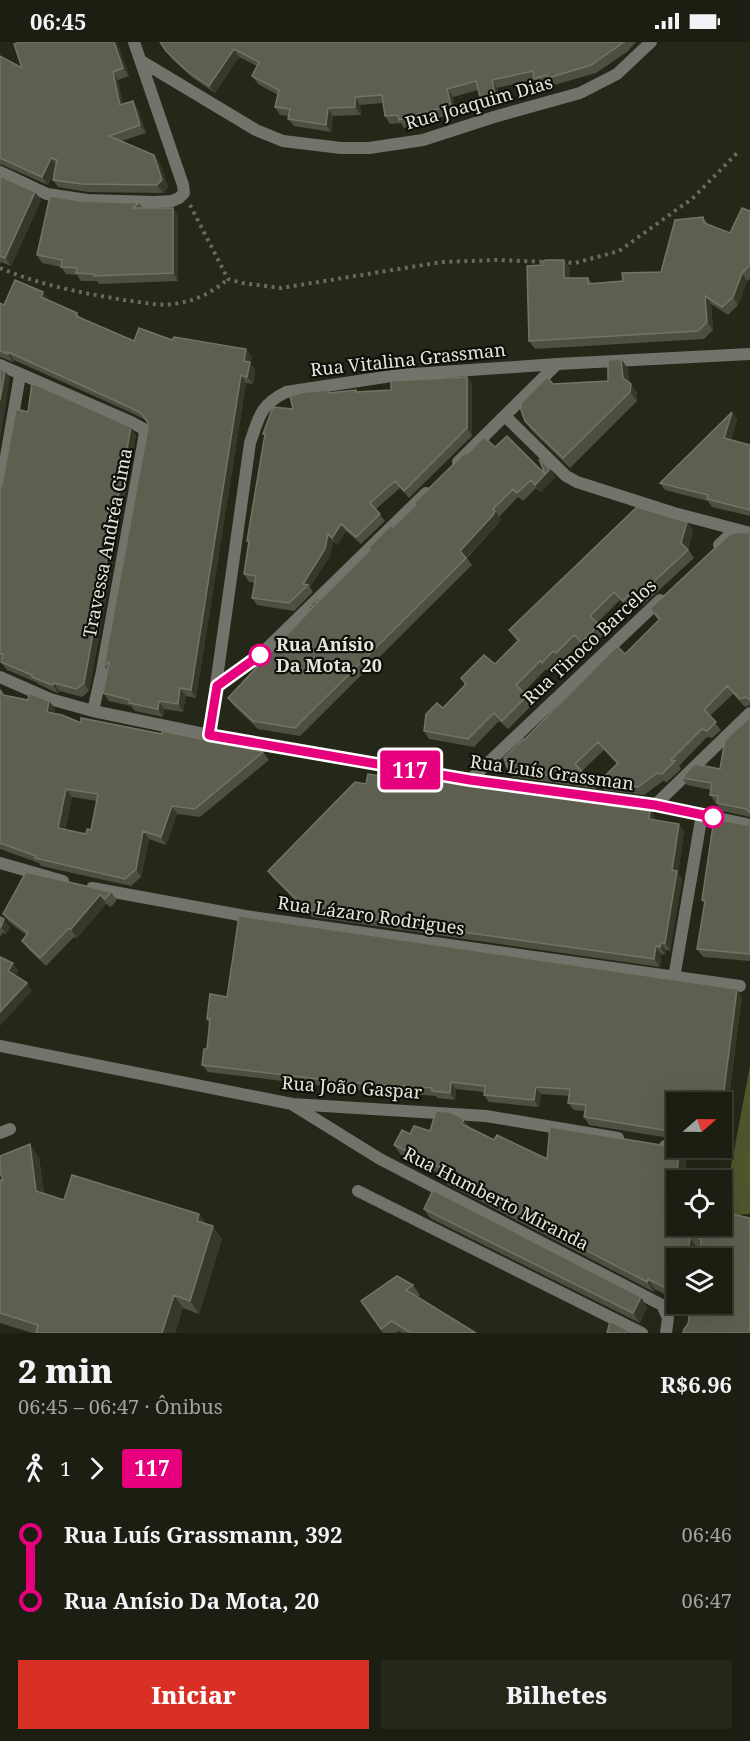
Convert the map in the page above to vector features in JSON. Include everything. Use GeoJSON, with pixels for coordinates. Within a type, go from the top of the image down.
{"type":"FeatureCollection","features":[{"type":"Feature","properties":{"kind":"street"},"geometry":{"type":"LineString","coordinates":[[0,172],[46,194],[87,201],[155,202],[172,201],[179,198],[184,193],[183,185],[134,42]]}},
{"type":"Feature","properties":{"kind":"street","name":"Rua Joaquim Dias"},"geometry":{"type":"LineString","coordinates":[[141,62],[256,130],[283,141],[341,148],[369,148],[423,140],[580,93],[617,74],[651,42]]}},
{"type":"Feature","properties":{"kind":"street","name":"Rua Vitalina Grassman"},"geometry":{"type":"LineString","coordinates":[[209,735],[250,443],[260,415],[271,399],[295,390],[398,375],[750,354]]}},
{"type":"Feature","properties":{"kind":"street"},"geometry":{"type":"LineString","coordinates":[[217,686],[260,655],[557,364]]}},
{"type":"Feature","properties":{"kind":"street","name":"Travessa Andréa Cima"},"geometry":{"type":"LineString","coordinates":[[0,365],[131,422],[142,428],[145,433],[93,711]]}},
{"type":"Feature","properties":{"kind":"street"},"geometry":{"type":"LineString","coordinates":[[0,491],[20,375]]}},
{"type":"Feature","properties":{"kind":"street"},"geometry":{"type":"LineString","coordinates":[[505,416],[566,476],[577,482],[674,513],[750,533]]}},
{"type":"Feature","properties":{"kind":"street"},"geometry":{"type":"LineString","coordinates":[[710,554],[735,530]]}},
{"type":"Feature","properties":{"kind":"street","name":"Rua Tinoco Barcelos"},"geometry":{"type":"LineString","coordinates":[[470,780],[667,594]]}},
{"type":"Feature","properties":{"kind":"street","name":"Rua Luís Grassman"},"geometry":{"type":"LineString","coordinates":[[0,677],[50,699],[93,711],[209,735],[470,780],[655,805],[750,825]]}},
{"type":"Feature","properties":{"kind":"street"},"geometry":{"type":"LineString","coordinates":[[655,805],[750,713]]}},
{"type":"Feature","properties":{"kind":"street"},"geometry":{"type":"LineString","coordinates":[[674,978],[702,814]]}},
{"type":"Feature","properties":{"kind":"street","name":"Rua Lázaro Rodrigues"},"geometry":{"type":"LineString","coordinates":[[0,863],[79,885],[245,916],[740,986]]}},
{"type":"Feature","properties":{"kind":"street","name":"Rua João Gaspar"},"geometry":{"type":"LineString","coordinates":[[0,1046],[292,1104],[486,1116],[635,1141]]}},
{"type":"Feature","properties":{"kind":"street","name":"Rua Humberto Miranda"},"geometry":{"type":"LineString","coordinates":[[292,1104],[380,1159],[662,1305],[668,1318],[666,1333]]}},
{"type":"Feature","properties":{"kind":"street"},"geometry":{"type":"LineString","coordinates":[[658,1144],[666,1145]]}},
{"type":"Feature","properties":{"kind":"street"},"geometry":{"type":"LineString","coordinates":[[358,1191],[642,1333]]}},
{"type":"Feature","properties":{"kind":"path"},"geometry":{"type":"LineString","coordinates":[[184,193],[228,279],[281,288],[442,262],[496,260],[576,263],[619,251],[693,198],[739,151]]}},
{"type":"Feature","properties":{"kind":"path"},"geometry":{"type":"LineString","coordinates":[[0,268],[18,276],[88,294],[153,304],[180,303],[191,300],[213,291],[228,279]]}},
{"type":"Feature","properties":{"kind":"green space"},"geometry":{"type":"Polygon","coordinates":[[[750,1066],[750,1214],[732,1215],[730,1170],[750,1066]]]}},
{"type":"Feature","properties":{"kind":"building"},"geometry":{"type":"Polygon","coordinates":[[[20,42],[114,42],[123,68],[113,72],[120,105],[133,101],[140,125],[109,136],[154,155],[162,180],[157,185],[82,184],[53,180],[57,160],[51,158],[42,177],[0,158],[0,56],[22,68],[14,44],[20,42]]]}},
{"type":"Feature","properties":{"kind":"building"},"geometry":{"type":"Polygon","coordinates":[[[160,42],[624,42],[591,65],[548,78],[547,75],[534,79],[533,71],[492,80],[495,93],[480,97],[476,81],[447,89],[451,105],[399,120],[398,115],[385,116],[382,95],[355,97],[355,107],[328,108],[326,125],[288,119],[290,109],[275,107],[279,90],[252,76],[259,62],[234,49],[209,86],[187,71],[160,42]]]}},
{"type":"Feature","properties":{"kind":"building"},"geometry":{"type":"Polygon","coordinates":[[[0,176],[35,192],[5,258],[0,256],[0,176]]]}},
{"type":"Feature","properties":{"kind":"building"},"geometry":{"type":"Polygon","coordinates":[[[50,196],[81,201],[139,203],[133,208],[173,208],[173,273],[94,276],[94,274],[76,273],[77,268],[61,267],[62,260],[37,255],[50,196]]]}},
{"type":"Feature","properties":{"kind":"building"},"geometry":{"type":"Polygon","coordinates":[[[742,208],[750,211],[750,265],[742,273],[733,297],[722,307],[705,296],[707,322],[698,331],[529,341],[527,266],[543,265],[543,261],[546,260],[564,260],[564,278],[588,278],[588,284],[623,281],[622,273],[661,272],[675,220],[703,217],[704,223],[730,233],[742,208]]]}},
{"type":"Feature","properties":{"kind":"building"},"geometry":{"type":"Polygon","coordinates":[[[15,280],[43,292],[41,297],[77,313],[76,316],[134,341],[139,328],[172,340],[174,337],[246,349],[244,361],[250,362],[247,377],[241,375],[191,690],[180,688],[178,704],[159,701],[158,709],[129,703],[130,700],[103,693],[109,662],[104,666],[148,427],[147,421],[141,413],[129,407],[8,352],[8,354],[0,351],[0,303],[4,305],[15,280]]]}},
{"type":"Feature","properties":{"kind":"building"},"geometry":{"type":"Polygon","coordinates":[[[621,359],[623,378],[631,384],[630,392],[563,458],[525,421],[521,403],[547,377],[553,384],[608,381],[608,360],[621,359]]]}},
{"type":"Feature","properties":{"kind":"building"},"geometry":{"type":"Polygon","coordinates":[[[0,368],[5,371],[0,400],[0,368]]]}},
{"type":"Feature","properties":{"kind":"building"},"geometry":{"type":"Polygon","coordinates":[[[467,377],[467,428],[404,491],[395,481],[370,503],[380,514],[356,537],[341,524],[332,538],[328,534],[325,549],[303,584],[308,585],[289,603],[252,598],[256,576],[244,574],[249,541],[247,541],[265,434],[263,434],[273,407],[293,409],[290,396],[305,392],[391,390],[391,381],[467,377]]]}},
{"type":"Feature","properties":{"kind":"building"},"geometry":{"type":"Polygon","coordinates":[[[32,383],[131,427],[84,683],[76,689],[47,683],[1,662],[3,654],[0,654],[0,488],[16,409],[28,412],[32,383]]]}},
{"type":"Feature","properties":{"kind":"building"},"geometry":{"type":"Polygon","coordinates":[[[732,412],[724,438],[750,445],[750,510],[707,499],[708,495],[660,483],[732,412]]]}},
{"type":"Feature","properties":{"kind":"building"},"geometry":{"type":"Polygon","coordinates":[[[507,436],[545,474],[539,459],[550,469],[535,485],[531,480],[517,493],[513,489],[493,509],[495,511],[493,515],[460,551],[466,558],[295,728],[253,721],[228,698],[314,606],[309,606],[317,598],[316,604],[370,550],[368,548],[416,505],[414,503],[467,451],[467,454],[484,437],[495,447],[507,436]]]}},
{"type":"Feature","properties":{"kind":"building"},"geometry":{"type":"Polygon","coordinates":[[[637,507],[687,522],[681,543],[688,550],[637,597],[632,592],[623,601],[614,592],[590,616],[599,625],[581,642],[574,635],[556,653],[553,651],[542,663],[540,661],[516,685],[527,696],[502,721],[494,713],[468,739],[424,731],[426,714],[437,703],[443,708],[466,684],[461,678],[484,655],[495,664],[519,640],[509,630],[637,507]]]}},
{"type":"Feature","properties":{"kind":"building"},"geometry":{"type":"Polygon","coordinates":[[[750,529],[750,700],[746,697],[740,699],[727,686],[704,710],[716,722],[707,731],[702,729],[671,760],[675,761],[662,774],[657,773],[638,787],[599,782],[618,763],[598,742],[575,764],[591,781],[508,770],[504,758],[523,739],[617,646],[625,654],[660,619],[650,609],[729,535],[737,532],[747,533],[750,529]]]}},
{"type":"Feature","properties":{"kind":"building"},"geometry":{"type":"Polygon","coordinates":[[[0,690],[3,695],[28,700],[29,693],[49,701],[47,712],[81,723],[81,718],[162,734],[162,731],[263,752],[195,809],[172,806],[161,837],[143,831],[136,869],[125,879],[35,858],[36,856],[0,843],[0,690]],[[66,789],[58,828],[86,834],[87,829],[91,830],[98,794],[66,789]]]}},
{"type":"Feature","properties":{"kind":"building"},"geometry":{"type":"Polygon","coordinates":[[[750,717],[750,813],[746,809],[717,803],[718,796],[710,795],[712,783],[682,778],[695,764],[720,769],[725,740],[750,717]]]}},
{"type":"Feature","properties":{"kind":"building"},"geometry":{"type":"Polygon","coordinates":[[[368,774],[438,786],[427,774],[513,789],[513,787],[616,801],[608,806],[650,809],[649,819],[679,824],[672,870],[677,871],[665,943],[661,943],[660,947],[656,946],[654,959],[307,910],[268,871],[355,782],[366,784],[368,774]]]}},
{"type":"Feature","properties":{"kind":"building"},"geometry":{"type":"Polygon","coordinates":[[[714,819],[747,825],[750,823],[750,954],[697,949],[714,819]]]}},
{"type":"Feature","properties":{"kind":"building"},"geometry":{"type":"Polygon","coordinates":[[[26,872],[111,892],[105,899],[100,895],[71,929],[68,929],[40,958],[22,941],[28,933],[3,914],[26,872]]]}},
{"type":"Feature","properties":{"kind":"building"},"geometry":{"type":"Polygon","coordinates":[[[239,916],[737,989],[724,1092],[666,1092],[666,1130],[584,1117],[586,1105],[568,1103],[570,1089],[536,1087],[534,1100],[484,1095],[485,1086],[451,1082],[450,1093],[432,1091],[432,1088],[342,1082],[202,1065],[204,1049],[207,1049],[210,994],[227,997],[239,916]]]}},
{"type":"Feature","properties":{"kind":"building"},"geometry":{"type":"Polygon","coordinates":[[[0,917],[4,919],[1,927],[0,926],[0,917]]]}},
{"type":"Feature","properties":{"kind":"building"},"geometry":{"type":"Polygon","coordinates":[[[0,957],[13,963],[8,971],[27,983],[0,1012],[0,957]]]}},
{"type":"Feature","properties":{"kind":"building"},"geometry":{"type":"Polygon","coordinates":[[[436,1111],[450,1112],[464,1119],[462,1124],[494,1140],[497,1135],[547,1159],[550,1127],[666,1146],[666,1158],[678,1158],[677,1170],[666,1170],[666,1236],[696,1236],[690,1238],[688,1248],[666,1248],[666,1288],[648,1279],[647,1282],[440,1174],[443,1169],[394,1145],[402,1130],[410,1134],[414,1126],[430,1131],[436,1111]]]}},
{"type":"Feature","properties":{"kind":"building"},"geometry":{"type":"Polygon","coordinates":[[[30,1144],[36,1191],[64,1200],[72,1175],[199,1214],[197,1221],[213,1226],[190,1301],[174,1295],[162,1333],[36,1333],[38,1325],[0,1313],[0,1180],[3,1181],[0,1172],[0,1156],[30,1144]]]}},
{"type":"Feature","properties":{"kind":"building"},"geometry":{"type":"Polygon","coordinates":[[[433,1190],[641,1297],[633,1313],[424,1209],[433,1190]]]}},
{"type":"Feature","properties":{"kind":"building"},"geometry":{"type":"Polygon","coordinates":[[[732,1214],[750,1218],[750,1333],[683,1333],[688,1324],[690,1314],[732,1314],[732,1248],[701,1248],[701,1240],[696,1236],[732,1236],[732,1214]]]}},
{"type":"Feature","properties":{"kind":"building"},"geometry":{"type":"Polygon","coordinates":[[[397,1276],[413,1285],[406,1290],[476,1333],[411,1333],[392,1321],[381,1329],[361,1301],[397,1276]]]}},
{"type":"Feature","properties":{"kind":"building"},"geometry":{"type":"Polygon","coordinates":[[[610,1321],[627,1330],[626,1333],[607,1333],[610,1321]]]}},
{"type":"Feature","properties":{"kind":"bus line","name":"117"},"geometry":{"type":"LineString","coordinates":[[260,655],[217,686],[209,735],[470,780],[655,805],[713,817]]}},
{"type":"Feature","properties":{"kind":"place","name":"Rua Anísio Da Mota, 20"},"geometry":{"type":"Point","coordinates":[260,655]}}]}
